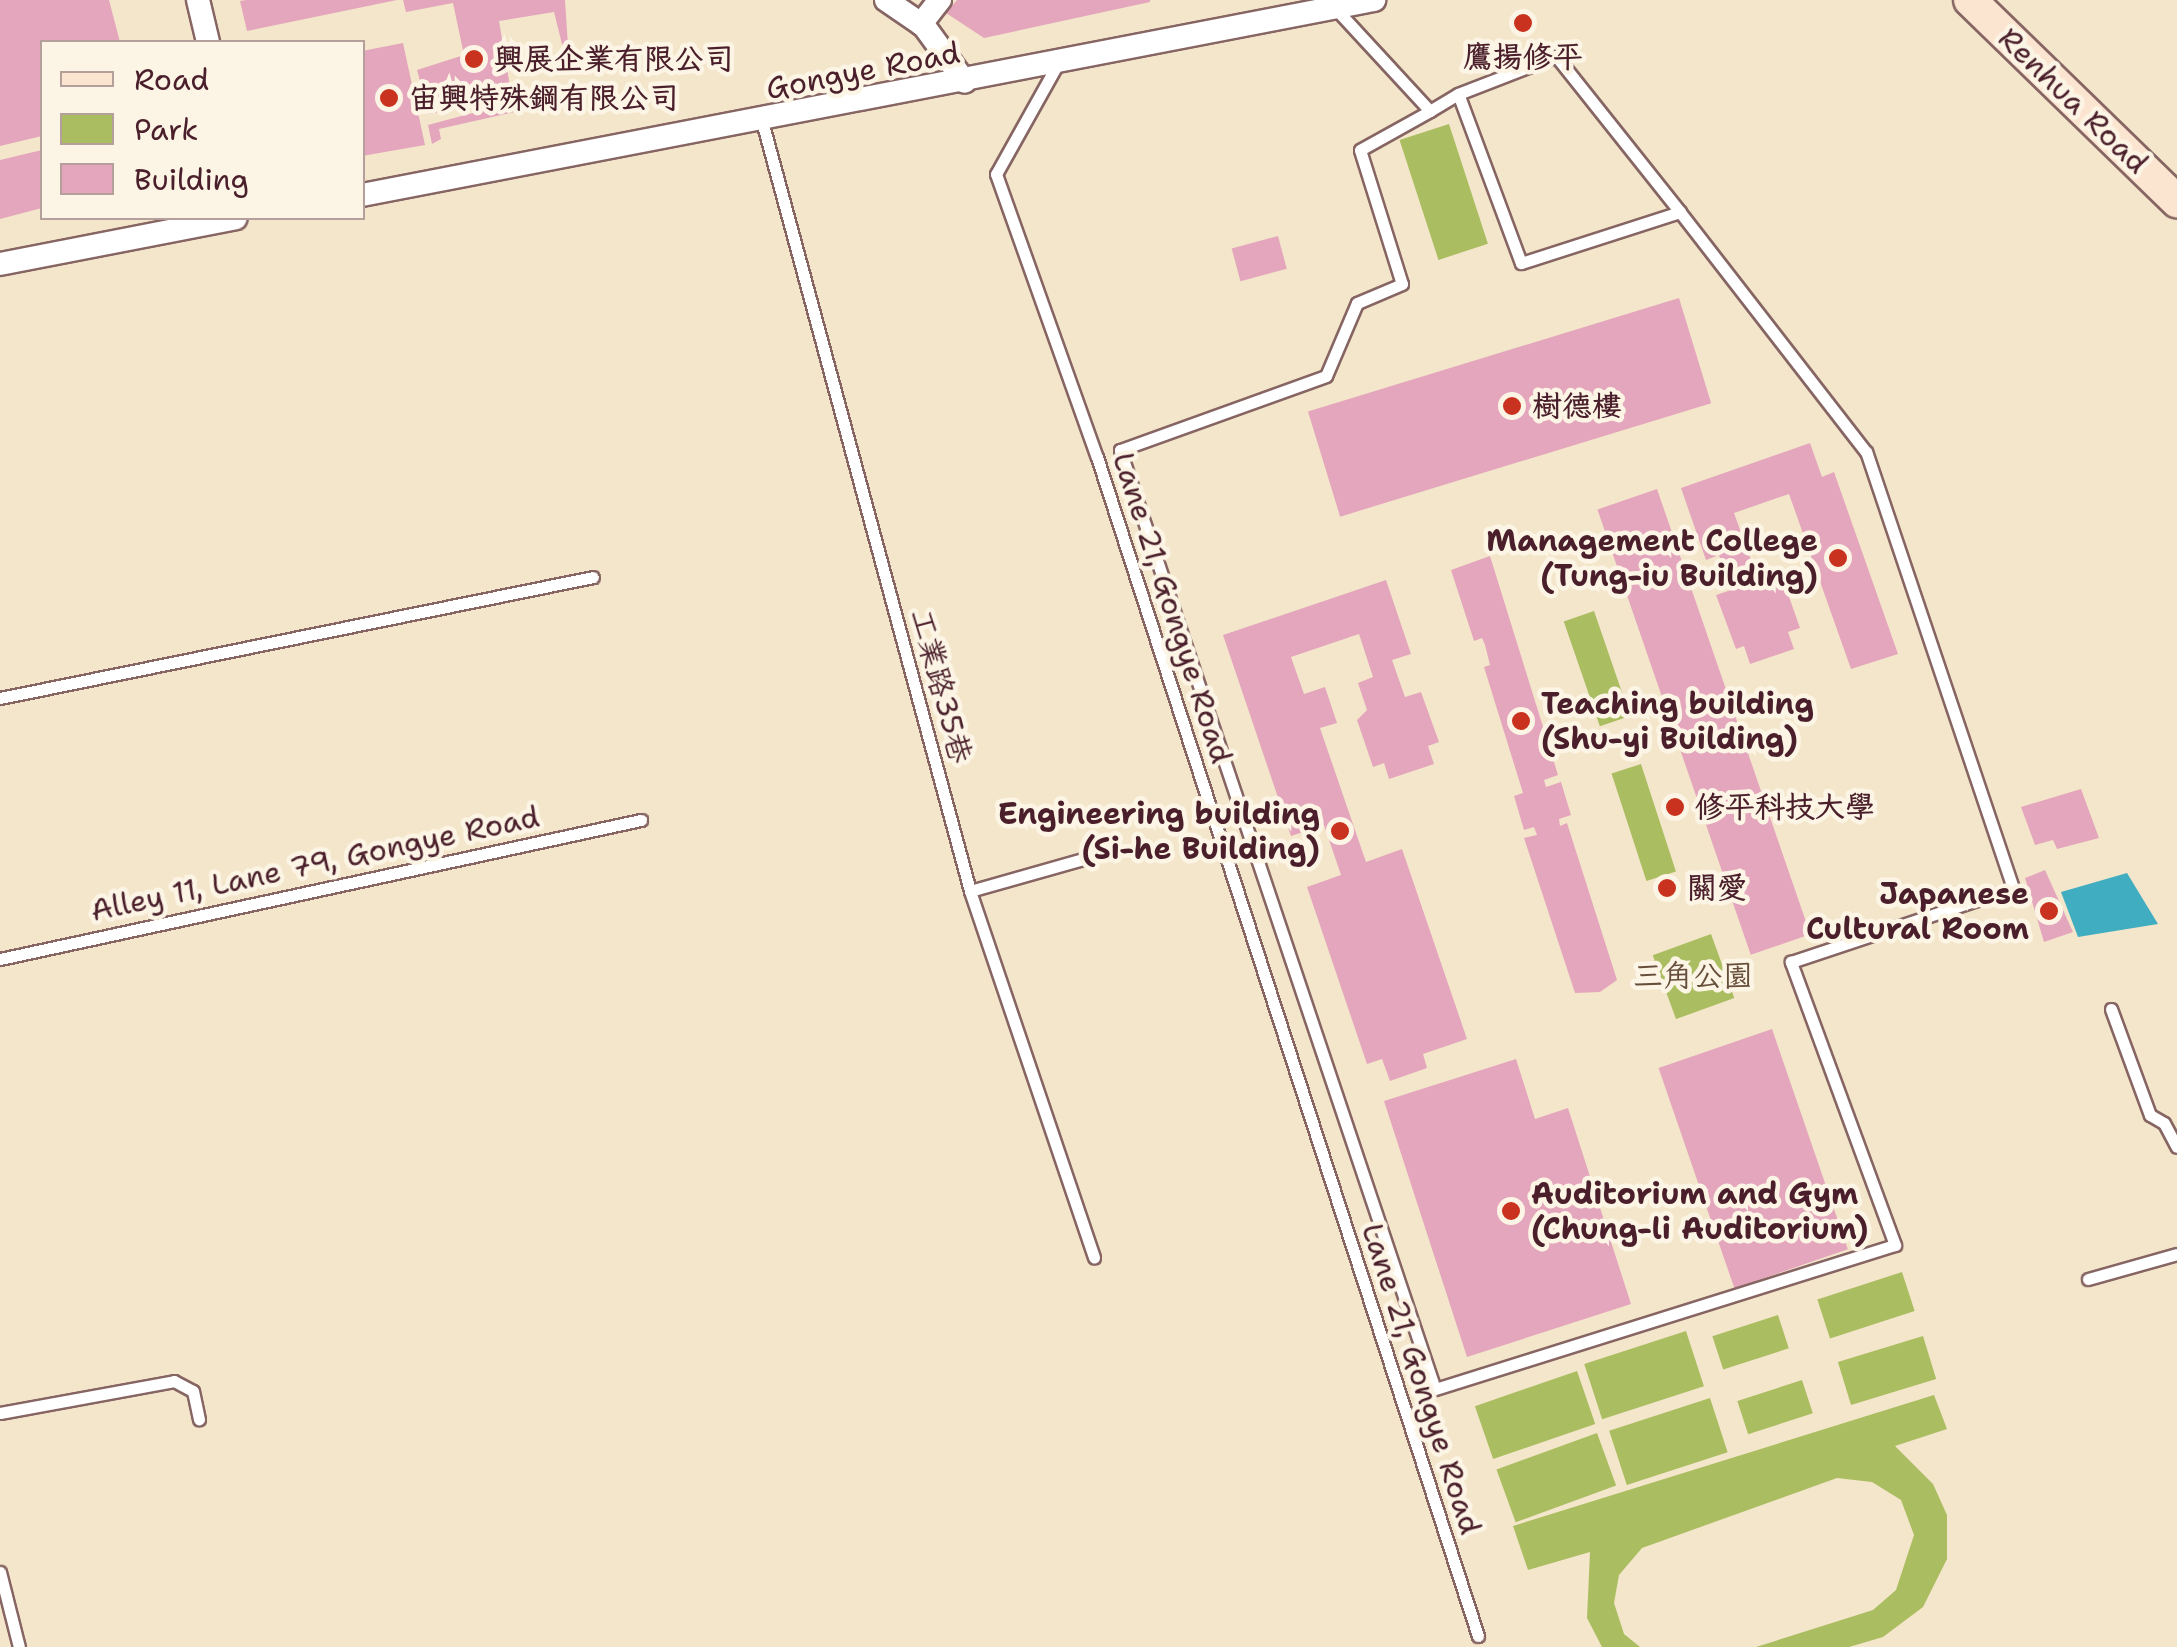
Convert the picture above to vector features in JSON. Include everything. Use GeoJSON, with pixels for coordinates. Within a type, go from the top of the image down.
{"type":"FeatureCollection","features":[{"type":"Feature","properties":{"kind":"main road","name":"Renhua Road"},"geometry":{"type":"LineString","coordinates":[[1970,0],[2177,202]]}},
{"type":"Feature","properties":{"kind":"street"},"geometry":{"type":"LineString","coordinates":[[198,0],[208,40]]}},
{"type":"Feature","properties":{"kind":"street"},"geometry":{"type":"LineString","coordinates":[[886,0],[921,24],[966,82]]}},
{"type":"Feature","properties":{"kind":"street"},"geometry":{"type":"LineString","coordinates":[[921,24],[940,0]]}},
{"type":"Feature","properties":{"kind":"street","name":"Gongye Road"},"geometry":{"type":"LineString","coordinates":[[365,195],[1057,65],[1330,4],[1374,0]]}},
{"type":"Feature","properties":{"kind":"street"},"geometry":{"type":"LineString","coordinates":[[0,264],[226,220]]}},
{"type":"Feature","properties":{"kind":"lane"},"geometry":{"type":"LineString","coordinates":[[1330,4],[1430,111]]}},
{"type":"Feature","properties":{"kind":"lane"},"geometry":{"type":"LineString","coordinates":[[1097,458],[1326,376],[1357,303],[1402,284],[1360,150],[1458,94],[1556,56],[1866,452],[2013,888],[1790,962],[1896,1245],[1435,1389],[1120,450]]}},
{"type":"Feature","properties":{"kind":"lane","name":"Lane 21, Gongye Road"},"geometry":{"type":"LineString","coordinates":[[1057,65],[996,174],[1097,458],[1478,1636]]}},
{"type":"Feature","properties":{"kind":"lane"},"geometry":{"type":"LineString","coordinates":[[1458,94],[1521,263],[1680,212]]}},
{"type":"Feature","properties":{"kind":"lane","name":"工業路35巷"},"geometry":{"type":"LineString","coordinates":[[762,121],[970,892],[1094,1258]]}},
{"type":"Feature","properties":{"kind":"lane"},"geometry":{"type":"LineString","coordinates":[[0,698],[592,577]]}},
{"type":"Feature","properties":{"kind":"lane","name":"Alley 11, Lane 79, Gongye Road"},"geometry":{"type":"LineString","coordinates":[[0,959],[641,820]]}},
{"type":"Feature","properties":{"kind":"lane"},"geometry":{"type":"LineString","coordinates":[[970,892],[1115,850]]}},
{"type":"Feature","properties":{"kind":"lane"},"geometry":{"type":"LineString","coordinates":[[2110,1010],[2150,1114],[2164,1123],[2177,1147]]}},
{"type":"Feature","properties":{"kind":"lane"},"geometry":{"type":"LineString","coordinates":[[2088,1280],[2177,1254]]}},
{"type":"Feature","properties":{"kind":"lane"},"geometry":{"type":"LineString","coordinates":[[0,1413],[174,1381],[194,1391],[199,1419]]}},
{"type":"Feature","properties":{"kind":"lane"},"geometry":{"type":"LineString","coordinates":[[0,1572],[19,1647]]}},
{"type":"Feature","properties":{"kind":"green space"},"geometry":{"type":"Polygon","coordinates":[[[1449,124],[1488,244],[1438,260],[1400,140],[1449,124]]]}},
{"type":"Feature","properties":{"kind":"green space"},"geometry":{"type":"Polygon","coordinates":[[[1594,611],[1630,716],[1600,726],[1564,621],[1594,611]]]}},
{"type":"Feature","properties":{"kind":"green space"},"geometry":{"type":"Polygon","coordinates":[[[1641,764],[1676,871],[1646,881],[1612,774],[1641,764]]]}},
{"type":"Feature","properties":{"kind":"green space","name":"三角公園"},"geometry":{"type":"Polygon","coordinates":[[[1711,934],[1734,998],[1676,1019],[1653,955],[1711,934]]]}},
{"type":"Feature","properties":{"kind":"green space"},"geometry":{"type":"Polygon","coordinates":[[[1902,1272],[1915,1311],[1830,1338],[1817,1300],[1902,1272]]]}},
{"type":"Feature","properties":{"kind":"green space"},"geometry":{"type":"Polygon","coordinates":[[[1778,1315],[1789,1348],[1723,1370],[1712,1336],[1778,1315]]]}},
{"type":"Feature","properties":{"kind":"green space"},"geometry":{"type":"Polygon","coordinates":[[[1686,1331],[1704,1386],[1602,1419],[1584,1364],[1686,1331]]]}},
{"type":"Feature","properties":{"kind":"green space"},"geometry":{"type":"Polygon","coordinates":[[[1923,1336],[1936,1379],[1851,1405],[1838,1362],[1923,1336]]]}},
{"type":"Feature","properties":{"kind":"green space"},"geometry":{"type":"Polygon","coordinates":[[[1577,1371],[1595,1424],[1493,1459],[1475,1406],[1577,1371]]]}},
{"type":"Feature","properties":{"kind":"green space"},"geometry":{"type":"Polygon","coordinates":[[[1802,1380],[1813,1413],[1748,1434],[1737,1401],[1802,1380]]]}},
{"type":"Feature","properties":{"kind":"green space"},"geometry":{"type":"Polygon","coordinates":[[[1934,1395],[1947,1429],[1895,1446],[1933,1484],[1947,1515],[1947,1559],[1923,1607],[1883,1637],[1849,1647],[1756,1647],[1873,1610],[1896,1590],[1914,1535],[1901,1500],[1872,1482],[1837,1478],[1642,1548],[1619,1575],[1614,1603],[1624,1634],[1640,1647],[1602,1647],[1587,1618],[1590,1552],[1528,1570],[1513,1526],[1934,1395]]]}},
{"type":"Feature","properties":{"kind":"green space"},"geometry":{"type":"Polygon","coordinates":[[[1710,1398],[1728,1452],[1627,1485],[1609,1431],[1710,1398]]]}},
{"type":"Feature","properties":{"kind":"green space"},"geometry":{"type":"Polygon","coordinates":[[[1597,1433],[1616,1486],[1516,1522],[1496,1470],[1597,1433]]]}},
{"type":"Feature","properties":{"kind":"water"},"geometry":{"type":"Polygon","coordinates":[[[2127,873],[2158,924],[2078,937],[2061,892],[2127,873]]]}},
{"type":"Feature","properties":{"kind":"building"},"geometry":{"type":"Polygon","coordinates":[[[0,0],[109,0],[119,40],[40,40],[40,136],[0,146],[0,0]]]}},
{"type":"Feature","properties":{"kind":"building"},"geometry":{"type":"Polygon","coordinates":[[[246,0],[397,0],[247,31],[240,1],[246,0]]]}},
{"type":"Feature","properties":{"kind":"building","name":"興展企業有限公司"},"geometry":{"type":"Polygon","coordinates":[[[403,0],[565,0],[568,46],[562,44],[554,12],[499,21],[512,98],[429,114],[417,70],[464,55],[453,3],[406,12],[403,0]]]}},
{"type":"Feature","properties":{"kind":"building"},"geometry":{"type":"Polygon","coordinates":[[[957,0],[1150,2],[984,38],[946,13],[957,0]]]}},
{"type":"Feature","properties":{"kind":"building","name":"宙興特殊鋼有限公司"},"geometry":{"type":"Polygon","coordinates":[[[403,43],[425,145],[365,155],[365,50],[403,43]]]}},
{"type":"Feature","properties":{"kind":"building"},"geometry":{"type":"Polygon","coordinates":[[[517,101],[519,111],[439,129],[441,139],[432,144],[428,125],[517,101]]]}},
{"type":"Feature","properties":{"kind":"building"},"geometry":{"type":"Polygon","coordinates":[[[40,150],[40,209],[0,219],[0,160],[40,150]]]}},
{"type":"Feature","properties":{"kind":"building"},"geometry":{"type":"Polygon","coordinates":[[[1278,236],[1287,269],[1240,281],[1232,248],[1278,236]]]}},
{"type":"Feature","properties":{"kind":"building","name":"樹德樓"},"geometry":{"type":"Polygon","coordinates":[[[1679,298],[1711,403],[1340,517],[1308,411],[1679,298]]]}},
{"type":"Feature","properties":{"kind":"building","name":"Management College (Tung-iu Building)"},"geometry":{"type":"Polygon","coordinates":[[[1810,443],[1822,477],[1834,472],[1898,654],[1851,669],[1789,494],[1734,513],[1755,571],[1743,576],[1746,586],[1781,574],[1800,628],[1788,632],[1794,649],[1750,664],[1744,646],[1736,649],[1716,595],[1731,590],[1719,555],[1706,560],[1681,488],[1810,443]]]}},
{"type":"Feature","properties":{"kind":"building"},"geometry":{"type":"Polygon","coordinates":[[[1657,489],[1810,934],[1751,955],[1597,510],[1657,489]]]}},
{"type":"Feature","properties":{"kind":"building","name":"Teaching building (Shu-yi Building)"},"geometry":{"type":"Polygon","coordinates":[[[1490,556],[1558,775],[1544,780],[1546,787],[1561,782],[1571,815],[1559,819],[1560,826],[1567,823],[1617,980],[1600,992],[1575,993],[1524,838],[1537,835],[1534,827],[1524,830],[1514,796],[1523,793],[1484,667],[1490,665],[1485,645],[1482,638],[1474,641],[1451,570],[1490,556]]]}},
{"type":"Feature","properties":{"kind":"building","name":"Engineering building (Si-he Building)"},"geometry":{"type":"Polygon","coordinates":[[[1386,580],[1411,654],[1392,660],[1405,697],[1421,692],[1439,742],[1428,746],[1434,764],[1389,779],[1384,763],[1373,767],[1357,720],[1367,710],[1358,683],[1373,677],[1359,634],[1291,657],[1304,694],[1325,687],[1337,723],[1320,728],[1366,862],[1402,849],[1467,1039],[1423,1054],[1427,1068],[1390,1081],[1382,1059],[1367,1064],[1307,887],[1341,875],[1324,825],[1291,836],[1223,635],[1386,580]]]}},
{"type":"Feature","properties":{"kind":"building"},"geometry":{"type":"Polygon","coordinates":[[[2081,789],[2099,838],[2057,849],[2053,840],[2035,845],[2021,807],[2081,789]]]}},
{"type":"Feature","properties":{"kind":"building","name":"Japanese Cultural Room"},"geometry":{"type":"Polygon","coordinates":[[[2045,870],[2073,932],[2044,942],[2025,878],[2045,870]]]}},
{"type":"Feature","properties":{"kind":"building"},"geometry":{"type":"Polygon","coordinates":[[[1772,1029],[1848,1249],[1734,1288],[1659,1068],[1772,1029]]]}},
{"type":"Feature","properties":{"kind":"building","name":"Auditorium and Gym (Chung-li Auditorium)"},"geometry":{"type":"Polygon","coordinates":[[[1516,1059],[1535,1119],[1568,1108],[1631,1304],[1467,1357],[1384,1101],[1516,1059]]]}},
{"type":"Feature","properties":{"kind":"place","name":"鷹揚修平"},"geometry":{"type":"Point","coordinates":[1523,23]}},
{"type":"Feature","properties":{"kind":"place","name":"興展企業有限公司"},"geometry":{"type":"Point","coordinates":[474,59]}},
{"type":"Feature","properties":{"kind":"place","name":"宙興特殊鋼有限公司"},"geometry":{"type":"Point","coordinates":[389,98]}},
{"type":"Feature","properties":{"kind":"place","name":"樹德樓"},"geometry":{"type":"Point","coordinates":[1512,406]}},
{"type":"Feature","properties":{"kind":"place","name":"Management College (Tung-iu Building)"},"geometry":{"type":"Point","coordinates":[1838,558]}},
{"type":"Feature","properties":{"kind":"place","name":"Teaching building (Shu-yi Building)"},"geometry":{"type":"Point","coordinates":[1521,721]}},
{"type":"Feature","properties":{"kind":"place","name":"修平科技大學"},"geometry":{"type":"Point","coordinates":[1675,807]}},
{"type":"Feature","properties":{"kind":"place","name":"Engineering building (Si-he Building)"},"geometry":{"type":"Point","coordinates":[1340,831]}},
{"type":"Feature","properties":{"kind":"place","name":"關愛"},"geometry":{"type":"Point","coordinates":[1667,888]}},
{"type":"Feature","properties":{"kind":"place","name":"Japanese Cultural Room"},"geometry":{"type":"Point","coordinates":[2049,911]}},
{"type":"Feature","properties":{"kind":"place","name":"Auditorium and Gym (Chung-li Auditorium)"},"geometry":{"type":"Point","coordinates":[1511,1211]}}]}
